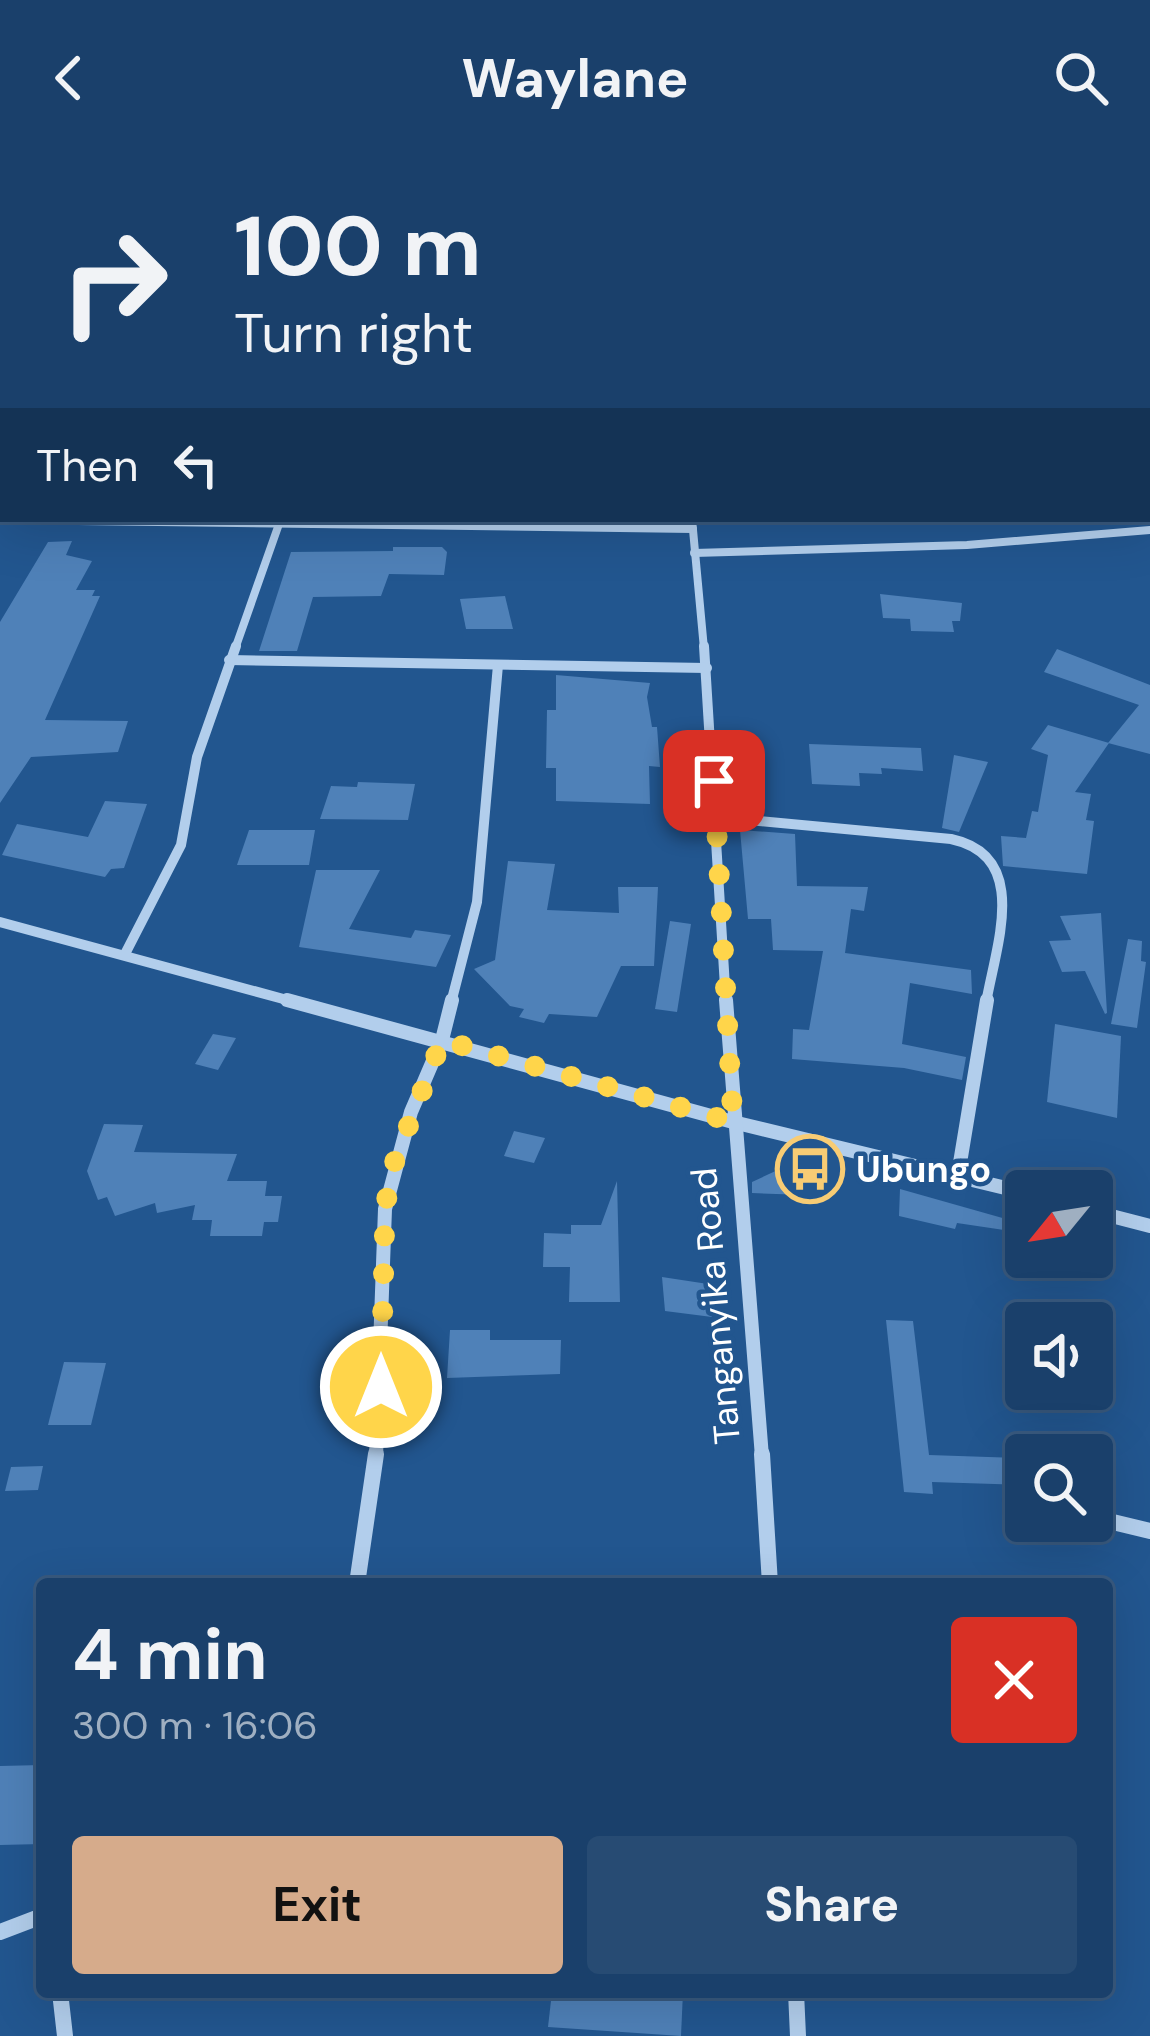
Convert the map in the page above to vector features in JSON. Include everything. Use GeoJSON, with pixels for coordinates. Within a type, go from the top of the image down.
{"type":"FeatureCollection","features":[{"type":"Feature","properties":{"kind":"street"},"geometry":{"type":"LineString","coordinates":[[140,522],[692,524]]}},
{"type":"Feature","properties":{"kind":"street"},"geometry":{"type":"LineString","coordinates":[[125,954],[157,900],[181,845],[197,757],[279,524]]}},
{"type":"Feature","properties":{"kind":"street","name":"Tanganyika Road"},"geometry":{"type":"LineString","coordinates":[[692,524],[707,668],[733,1122],[755,1344],[770,1578]]}},
{"type":"Feature","properties":{"kind":"street"},"geometry":{"type":"LineString","coordinates":[[694,553],[967,545],[1150,530]]}},
{"type":"Feature","properties":{"kind":"street"},"geometry":{"type":"LineString","coordinates":[[229,660],[707,668]]}},
{"type":"Feature","properties":{"kind":"street"},"geometry":{"type":"LineString","coordinates":[[358,1578],[380,1423],[385,1210],[404,1131],[442,1040],[477,902],[498,665]]}},
{"type":"Feature","properties":{"kind":"street"},"geometry":{"type":"LineString","coordinates":[[716,817],[951,839],[979,845],[996,860],[1004,893],[958,1175]]}},
{"type":"Feature","properties":{"kind":"street"},"geometry":{"type":"LineString","coordinates":[[0,938],[5,923],[733,1122],[1005,1187]]}},
{"type":"Feature","properties":{"kind":"street"},"geometry":{"type":"LineString","coordinates":[[1113,1216],[1150,1226]]}},
{"type":"Feature","properties":{"kind":"street"},"geometry":{"type":"LineString","coordinates":[[1113,1522],[1150,1532]]}},
{"type":"Feature","properties":{"kind":"street"},"geometry":{"type":"LineString","coordinates":[[0,1932],[36,1918]]}},
{"type":"Feature","properties":{"kind":"street"},"geometry":{"type":"LineString","coordinates":[[61,1998],[65,2036]]}},
{"type":"Feature","properties":{"kind":"street"},"geometry":{"type":"LineString","coordinates":[[796,1998],[799,2036]]}},
{"type":"Feature","properties":{"kind":"building"},"geometry":{"type":"Polygon","coordinates":[[[72,541],[66,555],[92,561],[76,590],[95,590],[92,596],[100,596],[45,720],[128,721],[118,752],[31,757],[0,803],[0,622],[48,542],[72,541]]]}},
{"type":"Feature","properties":{"kind":"building"},"geometry":{"type":"Polygon","coordinates":[[[393,547],[442,547],[447,552],[444,575],[389,574],[381,596],[313,597],[297,651],[259,651],[291,552],[393,551],[393,547]]]}},
{"type":"Feature","properties":{"kind":"building"},"geometry":{"type":"Polygon","coordinates":[[[880,594],[962,603],[960,621],[952,621],[954,632],[911,631],[910,619],[883,618],[880,594]]]}},
{"type":"Feature","properties":{"kind":"building"},"geometry":{"type":"Polygon","coordinates":[[[505,596],[513,629],[466,629],[460,599],[505,596]]]}},
{"type":"Feature","properties":{"kind":"building"},"geometry":{"type":"Polygon","coordinates":[[[1057,649],[1150,685],[1150,754],[1108,743],[1139,705],[1044,672],[1057,649]]]}},
{"type":"Feature","properties":{"kind":"building"},"geometry":{"type":"Polygon","coordinates":[[[556,675],[650,683],[647,697],[652,727],[657,727],[660,767],[649,766],[650,804],[556,801],[556,768],[546,768],[547,710],[556,710],[556,675]]]}},
{"type":"Feature","properties":{"kind":"building"},"geometry":{"type":"Polygon","coordinates":[[[1048,725],[1109,743],[1075,792],[1091,794],[1086,820],[1094,821],[1087,874],[1003,866],[1001,836],[1026,838],[1032,811],[1038,812],[1048,755],[1031,749],[1048,725]]]}},
{"type":"Feature","properties":{"kind":"building"},"geometry":{"type":"Polygon","coordinates":[[[809,744],[921,748],[923,771],[881,768],[882,774],[859,773],[860,786],[812,784],[809,744]]]}},
{"type":"Feature","properties":{"kind":"building"},"geometry":{"type":"Polygon","coordinates":[[[954,755],[988,762],[959,832],[942,828],[954,755]]]}},
{"type":"Feature","properties":{"kind":"building"},"geometry":{"type":"Polygon","coordinates":[[[358,782],[415,784],[408,820],[320,819],[331,786],[357,787],[358,782]]]}},
{"type":"Feature","properties":{"kind":"building"},"geometry":{"type":"Polygon","coordinates":[[[105,801],[147,804],[124,868],[111,869],[105,877],[2,855],[17,824],[88,837],[105,801]]]}},
{"type":"Feature","properties":{"kind":"building"},"geometry":{"type":"Polygon","coordinates":[[[249,830],[315,830],[309,865],[237,865],[249,830]]]}},
{"type":"Feature","properties":{"kind":"building"},"geometry":{"type":"Polygon","coordinates":[[[740,830],[795,834],[797,886],[868,887],[864,911],[851,909],[845,953],[971,970],[972,994],[910,983],[902,1044],[966,1057],[962,1080],[904,1068],[792,1059],[793,1029],[809,1030],[823,951],[773,950],[771,919],[748,919],[740,830]]]}},
{"type":"Feature","properties":{"kind":"building"},"geometry":{"type":"Polygon","coordinates":[[[508,861],[555,864],[547,910],[619,913],[618,887],[658,887],[654,966],[621,966],[597,1017],[549,1014],[544,1023],[519,1017],[524,1009],[510,1006],[474,969],[495,960],[508,861]]]}},
{"type":"Feature","properties":{"kind":"building"},"geometry":{"type":"Polygon","coordinates":[[[316,870],[380,870],[349,929],[411,938],[415,930],[451,935],[436,967],[299,947],[316,870]]]}},
{"type":"Feature","properties":{"kind":"building"},"geometry":{"type":"Polygon","coordinates":[[[1101,913],[1105,1014],[1085,971],[1062,972],[1049,941],[1071,940],[1060,916],[1101,913]]]}},
{"type":"Feature","properties":{"kind":"building"},"geometry":{"type":"Polygon","coordinates":[[[670,921],[691,924],[677,1012],[655,1009],[670,921]]]}},
{"type":"Feature","properties":{"kind":"building"},"geometry":{"type":"Polygon","coordinates":[[[1128,939],[1142,941],[1141,961],[1146,962],[1137,1028],[1111,1024],[1128,939]]]}},
{"type":"Feature","properties":{"kind":"building"},"geometry":{"type":"Polygon","coordinates":[[[1055,1024],[1121,1036],[1117,1118],[1047,1102],[1055,1024]]]}},
{"type":"Feature","properties":{"kind":"building"},"geometry":{"type":"Polygon","coordinates":[[[213,1034],[236,1038],[218,1070],[195,1064],[213,1034]]]}},
{"type":"Feature","properties":{"kind":"building"},"geometry":{"type":"Polygon","coordinates":[[[104,1124],[143,1125],[134,1152],[237,1154],[227,1181],[267,1181],[265,1196],[282,1196],[278,1222],[264,1222],[262,1236],[210,1236],[212,1220],[192,1220],[195,1205],[157,1213],[155,1203],[115,1216],[107,1197],[98,1200],[87,1171],[104,1124]]]}},
{"type":"Feature","properties":{"kind":"building"},"geometry":{"type":"Polygon","coordinates":[[[514,1131],[545,1138],[534,1163],[504,1156],[514,1131]]]}},
{"type":"Feature","properties":{"kind":"building"},"geometry":{"type":"Polygon","coordinates":[[[782,1168],[805,1195],[752,1193],[752,1182],[782,1168]]]}},
{"type":"Feature","properties":{"kind":"building"},"geometry":{"type":"Polygon","coordinates":[[[617,1181],[620,1302],[569,1302],[570,1267],[543,1267],[544,1233],[571,1234],[571,1225],[601,1225],[617,1181]]]}},
{"type":"Feature","properties":{"kind":"building"},"geometry":{"type":"Polygon","coordinates":[[[900,1189],[1005,1219],[1005,1224],[1004,1230],[957,1223],[955,1229],[899,1216],[900,1189]]]}},
{"type":"Feature","properties":{"kind":"building"},"geometry":{"type":"Polygon","coordinates":[[[662,1277],[708,1284],[712,1317],[665,1311],[662,1277]]]}},
{"type":"Feature","properties":{"kind":"building"},"geometry":{"type":"Polygon","coordinates":[[[886,1320],[913,1321],[929,1455],[1005,1458],[1005,1484],[932,1482],[933,1494],[904,1492],[886,1320]]]}},
{"type":"Feature","properties":{"kind":"building"},"geometry":{"type":"Polygon","coordinates":[[[450,1330],[490,1330],[490,1340],[561,1340],[560,1374],[447,1378],[450,1330]]]}},
{"type":"Feature","properties":{"kind":"building"},"geometry":{"type":"Polygon","coordinates":[[[64,1362],[106,1363],[91,1425],[48,1425],[64,1362]]]}},
{"type":"Feature","properties":{"kind":"building"},"geometry":{"type":"Polygon","coordinates":[[[43,1466],[38,1490],[5,1491],[11,1467],[43,1466]]]}},
{"type":"Feature","properties":{"kind":"building"},"geometry":{"type":"Polygon","coordinates":[[[36,1765],[36,1844],[0,1845],[0,1766],[36,1765]]]}},
{"type":"Feature","properties":{"kind":"building"},"geometry":{"type":"Polygon","coordinates":[[[551,1998],[683,1998],[681,2036],[548,2027],[551,1998]]]}},
{"type":"Feature","properties":{"kind":"place","name":"Ubungo"},"geometry":{"type":"Point","coordinates":[810,1169]}},
{"type":"Feature","properties":{"kind":"route"},"geometry":{"type":"LineString","coordinates":[[381,1387],[385,1210],[391,1171],[442,1040],[733,1122],[714,781]]}}]}
